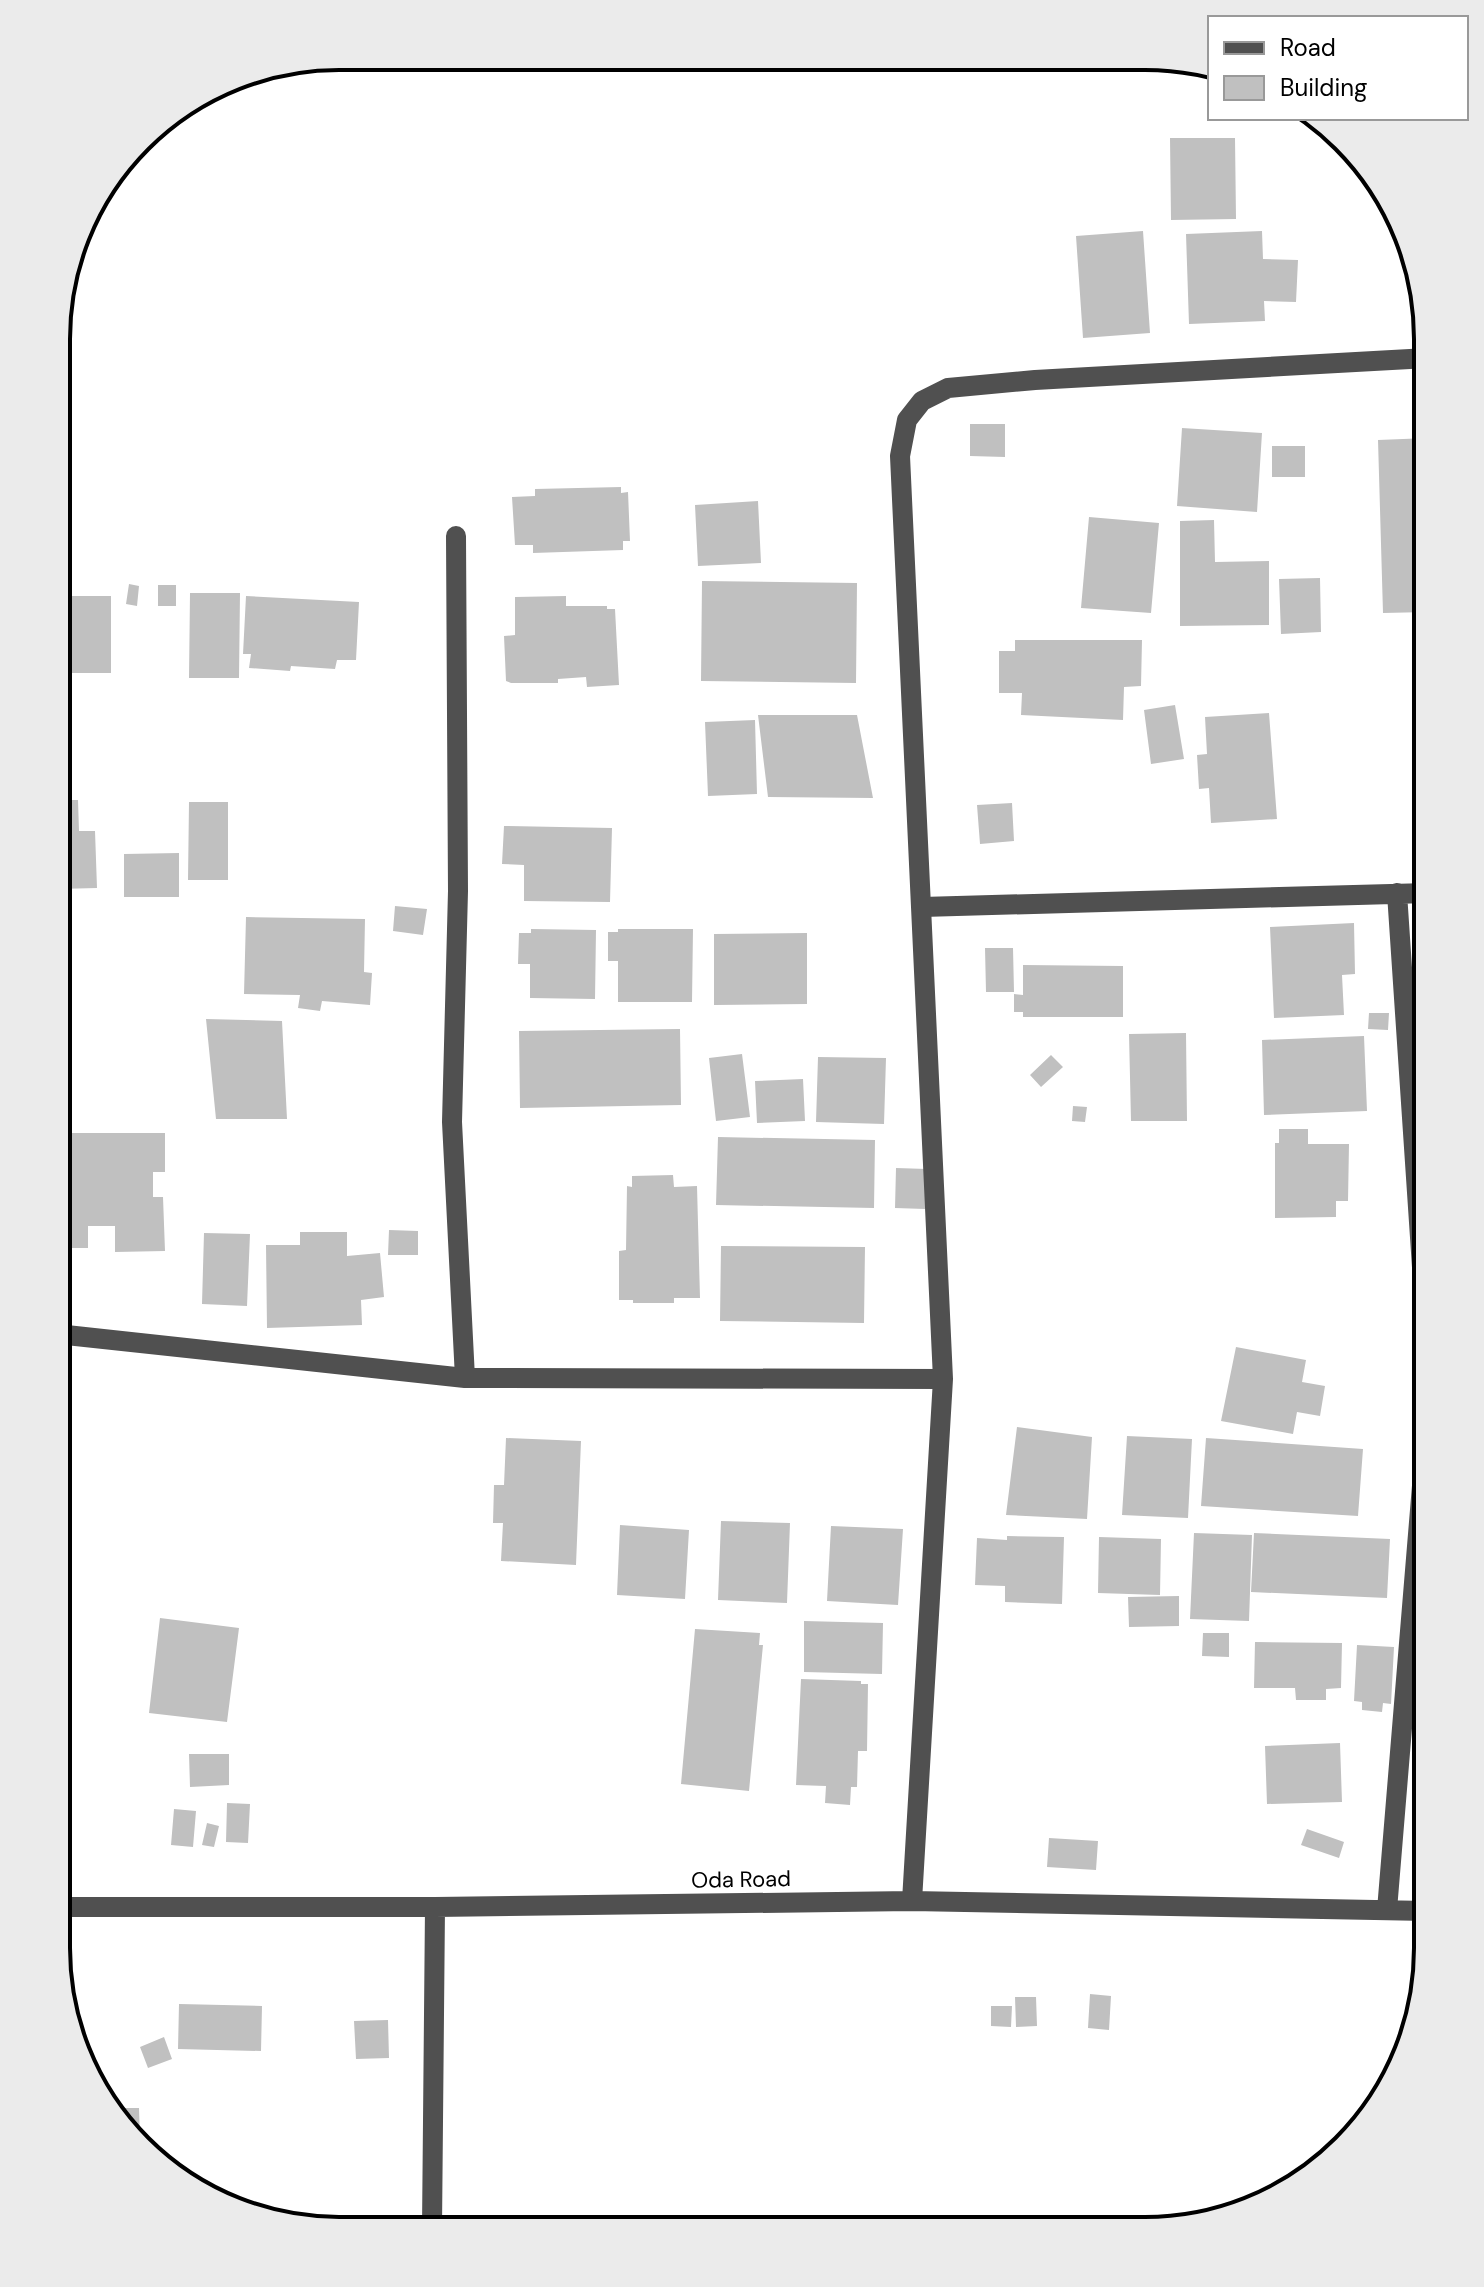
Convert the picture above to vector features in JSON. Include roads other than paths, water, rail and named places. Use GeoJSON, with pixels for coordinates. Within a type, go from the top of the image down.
{"type":"FeatureCollection","features":[{"type":"Feature","properties":{"kind":"street"},"geometry":{"type":"LineString","coordinates":[[912,1901],[943,1379],[900,456],[907,420],[922,401],[948,388],[1035,380],[1414,359]]}},
{"type":"Feature","properties":{"kind":"street"},"geometry":{"type":"LineString","coordinates":[[456,536],[458,891],[452,1122],[465,1378]]}},
{"type":"Feature","properties":{"kind":"street"},"geometry":{"type":"LineString","coordinates":[[1397,893],[1414,1140]]}},
{"type":"Feature","properties":{"kind":"street"},"geometry":{"type":"LineString","coordinates":[[922,907],[1414,893]]}},
{"type":"Feature","properties":{"kind":"street"},"geometry":{"type":"LineString","coordinates":[[70,1335],[465,1378],[943,1379]]}},
{"type":"Feature","properties":{"kind":"street"},"geometry":{"type":"LineString","coordinates":[[1387,1910],[1413,1592]]}},
{"type":"Feature","properties":{"kind":"street","name":"Oda Road"},"geometry":{"type":"LineString","coordinates":[[70,1907],[435,1907],[912,1901],[1413,1911]]}},
{"type":"Feature","properties":{"kind":"street"},"geometry":{"type":"LineString","coordinates":[[432,2217],[435,1907]]}}]}
